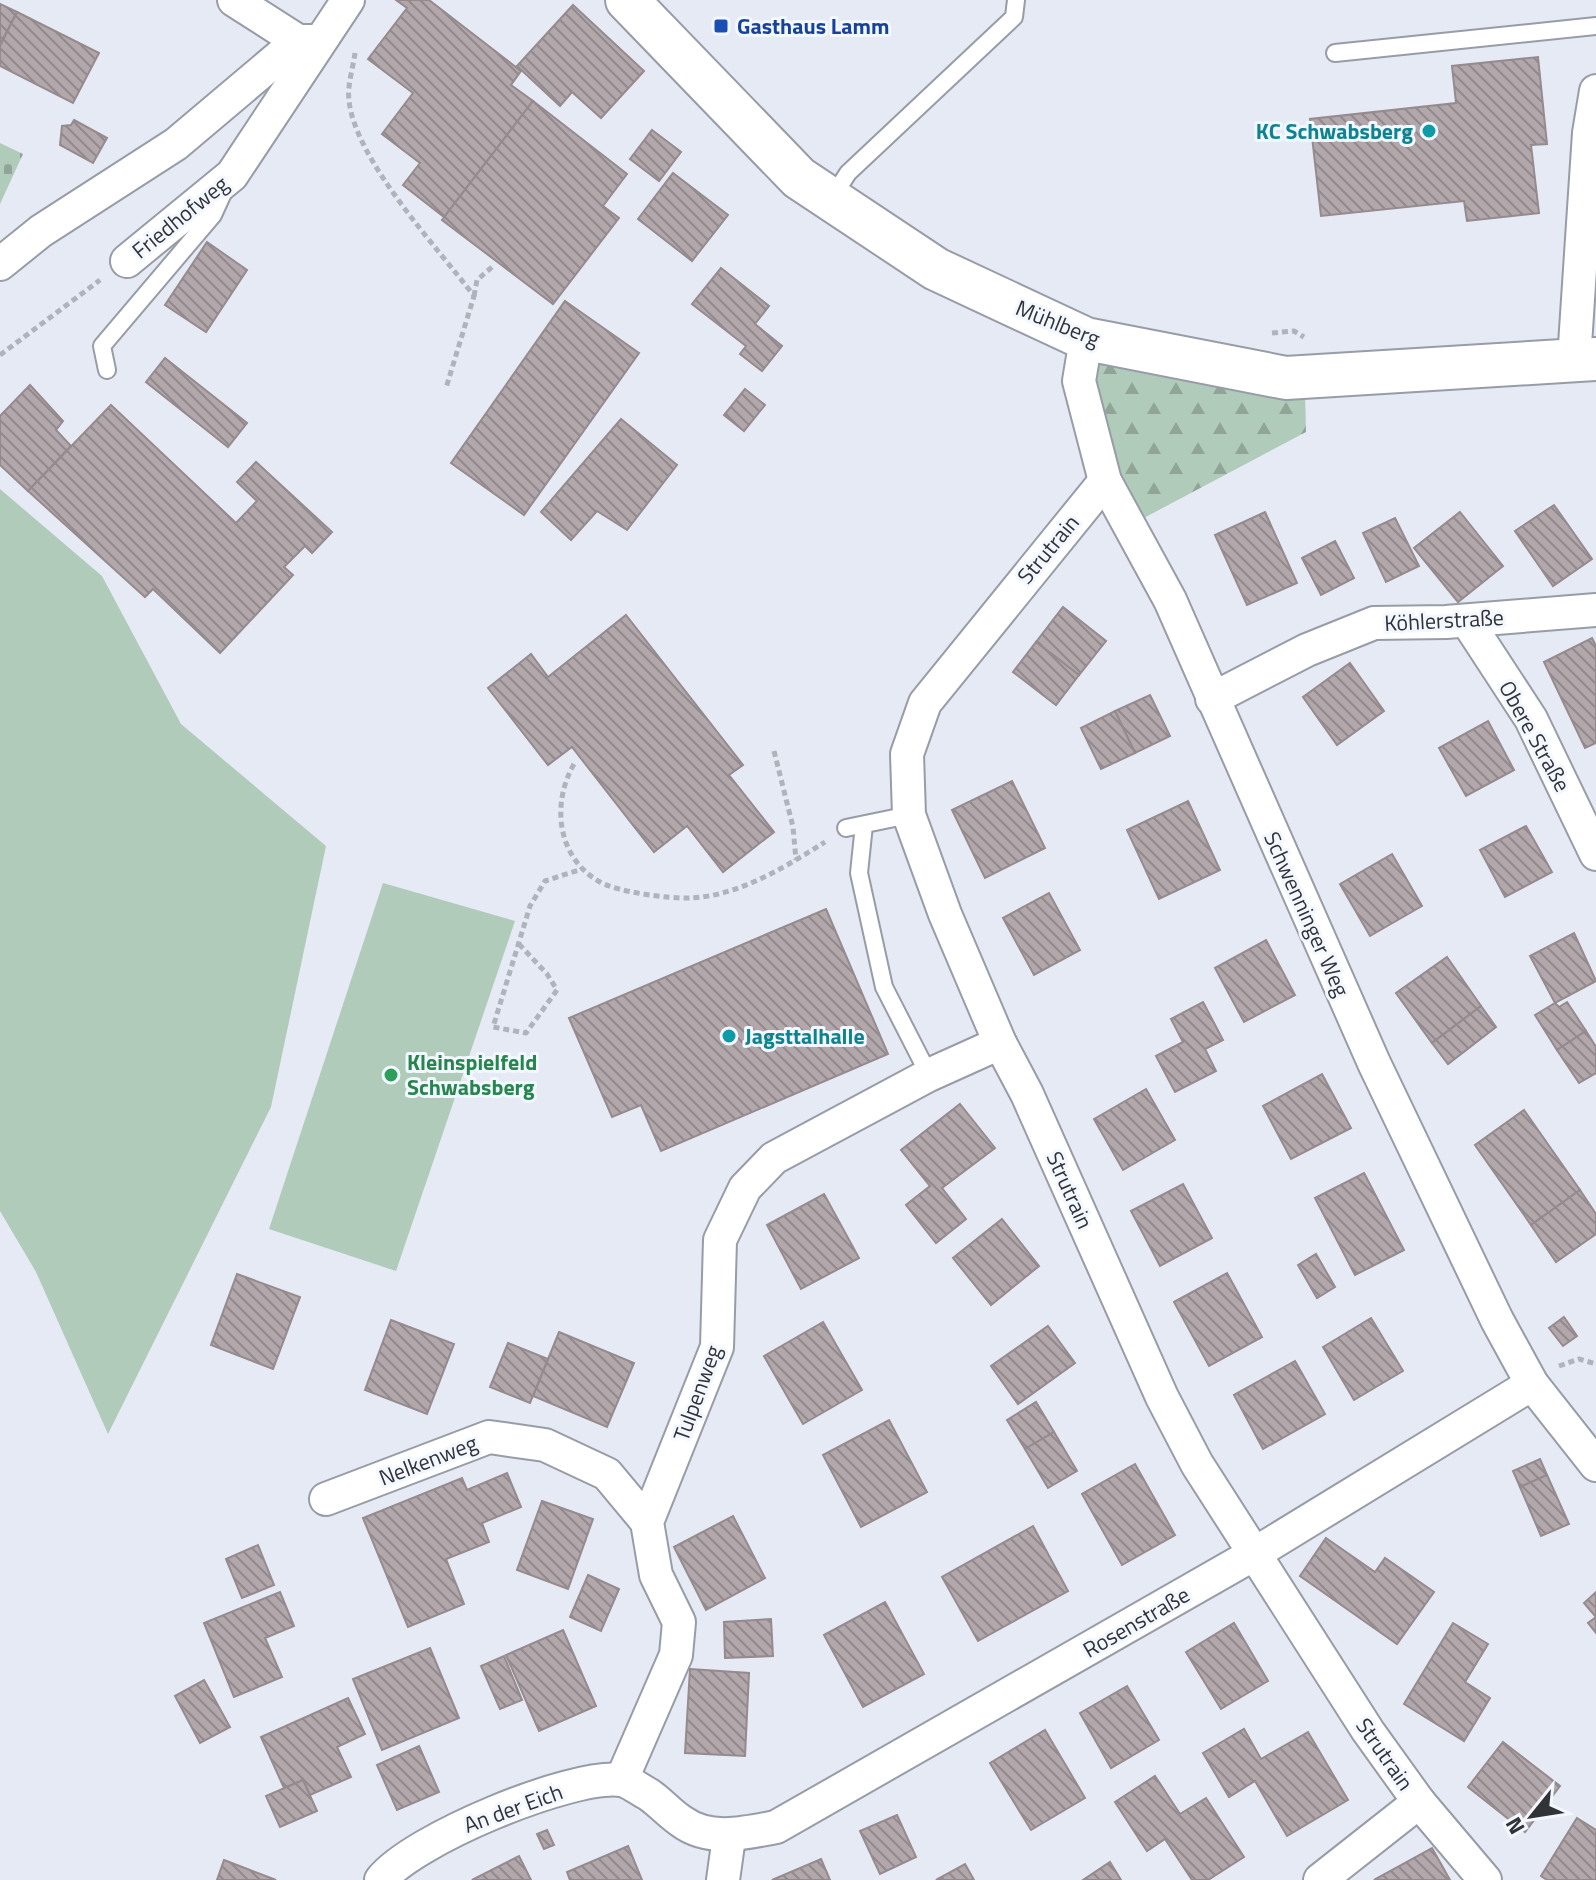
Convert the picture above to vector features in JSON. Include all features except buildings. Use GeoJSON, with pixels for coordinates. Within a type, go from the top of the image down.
{"type":"FeatureCollection","features":[{"type":"Feature","properties":{"kind":"street"},"geometry":{"type":"LineString","coordinates":[[234,0],[310,41]]}},
{"type":"Feature","properties":{"kind":"street","name":"Friedhofweg"},"geometry":{"type":"LineString","coordinates":[[0,264],[41,231],[176,144],[310,41],[348,0]]}},
{"type":"Feature","properties":{"kind":"street","name":"Mühlberg"},"geometry":{"type":"LineString","coordinates":[[627,0],[799,178],[936,269],[1086,339],[1286,378],[1585,359]]}},
{"type":"Feature","properties":{"kind":"street","name":"Friedhofweg"},"geometry":{"type":"LineString","coordinates":[[127,261],[232,175],[310,41]]}},
{"type":"Feature","properties":{"kind":"street"},"geometry":{"type":"LineString","coordinates":[[1585,359],[1589,133],[1596,91]]}},
{"type":"Feature","properties":{"kind":"street","name":"Schwenninger Weg"},"geometry":{"type":"LineString","coordinates":[[1086,339],[1079,381],[1105,481],[1170,600],[1374,1063],[1497,1320],[1532,1384],[1596,1465]]}},
{"type":"Feature","properties":{"kind":"street","name":"Strutrain"},"geometry":{"type":"LineString","coordinates":[[1105,481],[925,703],[907,754],[909,815],[945,914],[1000,1043],[1027,1094],[1162,1397],[1197,1464],[1419,1802],[1485,1880]]}},
{"type":"Feature","properties":{"kind":"street","name":"Köhlerstraße"},"geometry":{"type":"LineString","coordinates":[[1212,699],[1307,650],[1374,623],[1467,621],[1596,610]]}},
{"type":"Feature","properties":{"kind":"street","name":"Obere Straße"},"geometry":{"type":"LineString","coordinates":[[1467,621],[1531,719],[1596,854]]}},
{"type":"Feature","properties":{"kind":"street","name":"Tulpenweg"},"geometry":{"type":"LineString","coordinates":[[647,1522],[717,1347],[720,1240],[745,1188],[774,1158],[929,1075],[1000,1043]]}},
{"type":"Feature","properties":{"kind":"street","name":"Rosenstraße"},"geometry":{"type":"LineString","coordinates":[[622,1779],[657,1800],[684,1824],[729,1837],[776,1827],[1254,1554],[1532,1384]]}},
{"type":"Feature","properties":{"kind":"street","name":"Nelkenweg"},"geometry":{"type":"LineString","coordinates":[[326,1499],[489,1437],[545,1445],[607,1474],[647,1522]]}},
{"type":"Feature","properties":{"kind":"street"},"geometry":{"type":"LineString","coordinates":[[622,1779],[676,1655],[679,1622],[656,1575],[647,1522]]}},
{"type":"Feature","properties":{"kind":"street","name":"An der Eich"},"geometry":{"type":"LineString","coordinates":[[381,1880],[393,1865],[459,1827],[562,1788],[622,1779]]}},
{"type":"Feature","properties":{"kind":"street"},"geometry":{"type":"LineString","coordinates":[[1320,1880],[1419,1802]]}},
{"type":"Feature","properties":{"kind":"street"},"geometry":{"type":"LineString","coordinates":[[723,1880],[729,1837]]}},
{"type":"Feature","properties":{"kind":"lane"},"geometry":{"type":"LineString","coordinates":[[831,200],[848,173],[1014,17],[1016,0]]}},
{"type":"Feature","properties":{"kind":"lane"},"geometry":{"type":"LineString","coordinates":[[1335,53],[1596,26]]}},
{"type":"Feature","properties":{"kind":"lane"},"geometry":{"type":"LineString","coordinates":[[107,370],[102,346],[213,215],[232,175]]}},
{"type":"Feature","properties":{"kind":"lane"},"geometry":{"type":"LineString","coordinates":[[846,828],[909,815]]}},
{"type":"Feature","properties":{"kind":"lane"},"geometry":{"type":"LineString","coordinates":[[864,825],[859,873],[884,987],[929,1075]]}},
{"type":"Feature","properties":{"kind":"path"},"geometry":{"type":"LineString","coordinates":[[356,47],[348,98],[355,130],[378,170],[474,296]]}},
{"type":"Feature","properties":{"kind":"path","name":"Friedhofweg"},"geometry":{"type":"LineString","coordinates":[[0,355],[127,261]]}},
{"type":"Feature","properties":{"kind":"path"},"geometry":{"type":"LineString","coordinates":[[446,388],[477,280],[492,267]]}},
{"type":"Feature","properties":{"kind":"path"},"geometry":{"type":"LineString","coordinates":[[1267,334],[1294,331],[1317,345]]}},
{"type":"Feature","properties":{"kind":"path"},"geometry":{"type":"LineString","coordinates":[[774,751],[793,827],[796,860]]}},
{"type":"Feature","properties":{"kind":"path"},"geometry":{"type":"LineString","coordinates":[[574,764],[566,779],[559,822],[582,869],[602,884],[691,899],[775,874],[846,828]]}},
{"type":"Feature","properties":{"kind":"path"},"geometry":{"type":"LineString","coordinates":[[519,944],[547,974],[557,990],[526,1033],[493,1027],[530,906],[545,881],[582,869]]}},
{"type":"Feature","properties":{"kind":"green space"},"geometry":{"type":"Polygon","coordinates":[[[0,143],[23,154],[0,204],[0,143]]]}},
{"type":"Feature","properties":{"kind":"green space"},"geometry":{"type":"Polygon","coordinates":[[[1093,351],[1305,391],[1306,432],[1140,520],[1114,475],[1088,390],[1093,351]]]}},
{"type":"Feature","properties":{"kind":"green space"},"geometry":{"type":"Polygon","coordinates":[[[0,489],[102,576],[181,724],[326,846],[271,1107],[108,1434],[36,1272],[0,1211],[0,489]]]}},
{"type":"Feature","properties":{"kind":"green space","name":"Kleinspielfeld Schwabsberg"},"geometry":{"type":"Polygon","coordinates":[[[383,883],[515,921],[396,1271],[269,1229],[383,883]]]}},
{"type":"Feature","properties":{"kind":"place","name":"Gasthaus Lamm"},"geometry":{"type":"Point","coordinates":[721,26]}},
{"type":"Feature","properties":{"kind":"place","name":"KC Schwabsberg"},"geometry":{"type":"Point","coordinates":[1429,131]}},
{"type":"Feature","properties":{"kind":"place","name":"Jagsttalhalle"},"geometry":{"type":"Point","coordinates":[729,1036]}},
{"type":"Feature","properties":{"kind":"place","name":"Kleinspielfeld Schwabsberg"},"geometry":{"type":"Point","coordinates":[391,1075]}}]}
